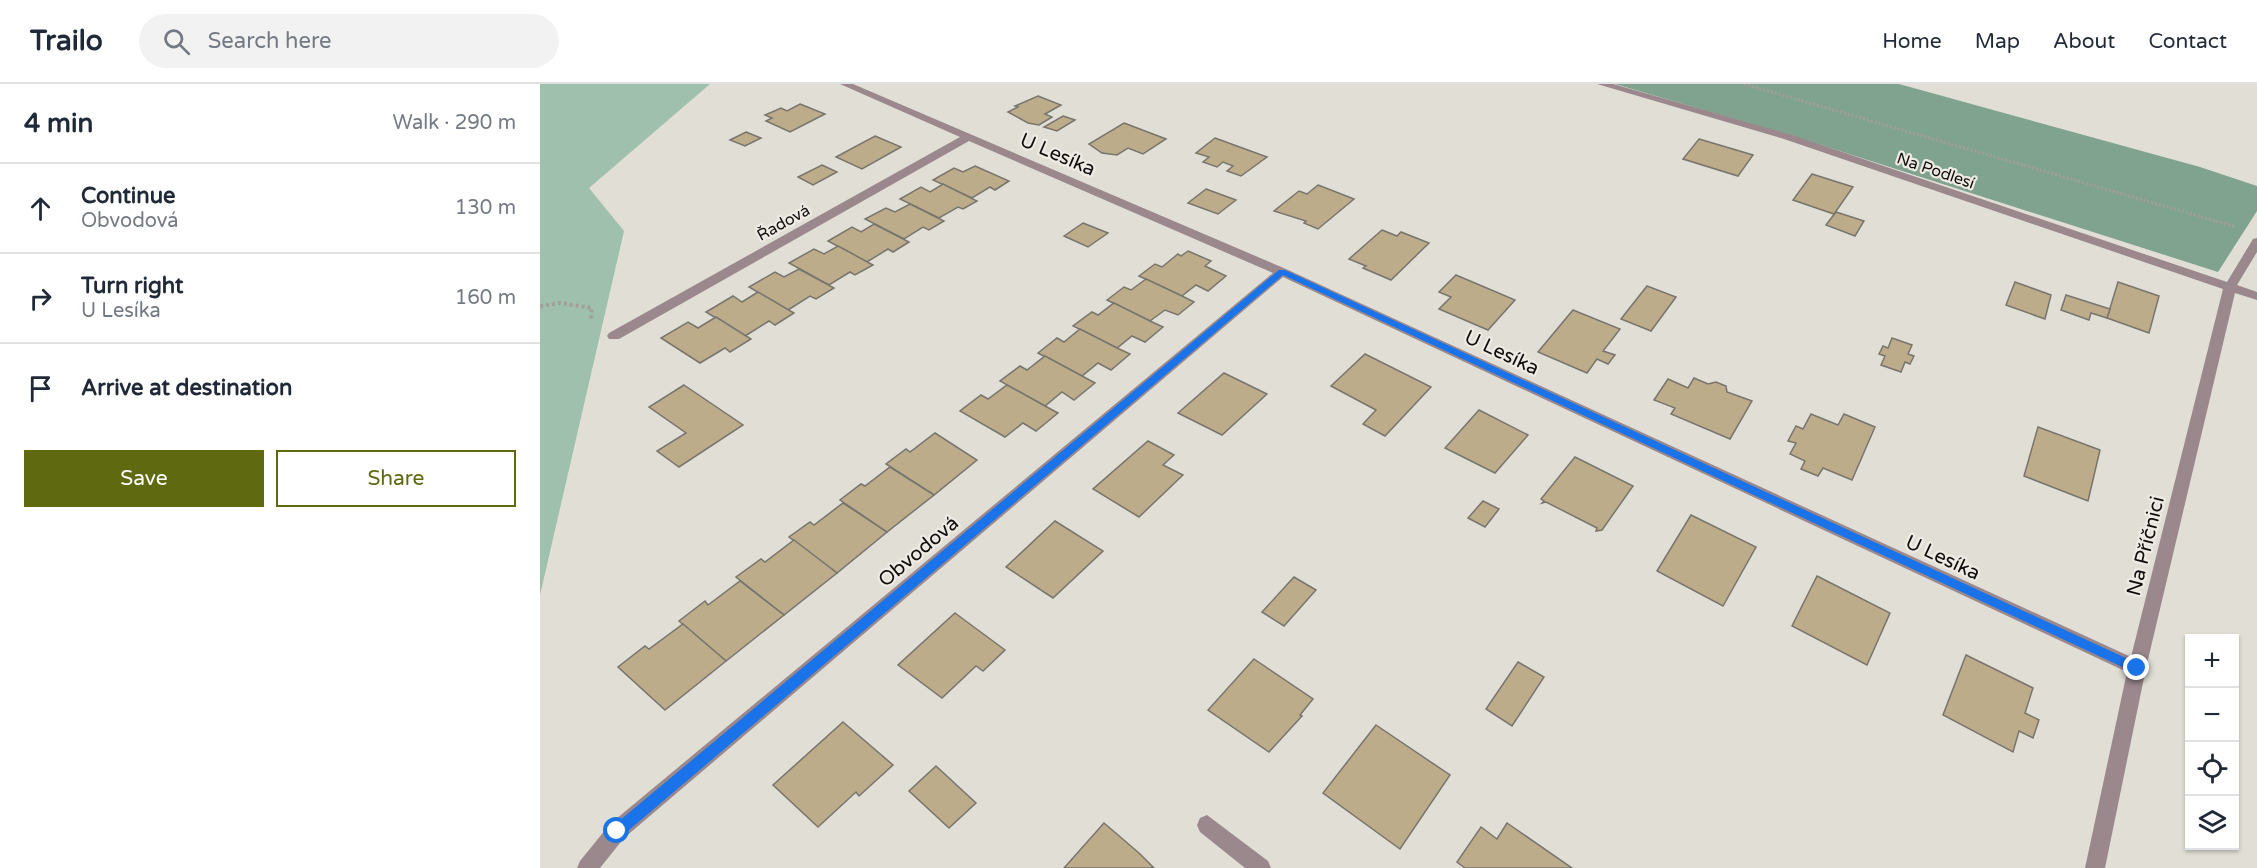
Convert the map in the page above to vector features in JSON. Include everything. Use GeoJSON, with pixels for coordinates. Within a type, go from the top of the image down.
{"type":"FeatureCollection","features":[{"type":"Feature","properties":{"kind":"street","name":"U Lesíka"},"geometry":{"type":"LineString","coordinates":[[845,84],[1282,272],[2137,668]]}},
{"type":"Feature","properties":{"kind":"street","name":"Na Podlesí"},"geometry":{"type":"LineString","coordinates":[[1602,84],[1788,137],[2257,296]]}},
{"type":"Feature","properties":{"kind":"street","name":"Řadová"},"geometry":{"type":"LineString","coordinates":[[614,336],[968,137]]}},
{"type":"Feature","properties":{"kind":"street","name":"Na Příčnici"},"geometry":{"type":"LineString","coordinates":[[2095,868],[2137,668],[2230,287],[2257,242]]}},
{"type":"Feature","properties":{"kind":"street","name":"Obvodová"},"geometry":{"type":"LineString","coordinates":[[586,868],[617,831],[1282,272]]}},
{"type":"Feature","properties":{"kind":"street"},"geometry":{"type":"LineString","coordinates":[[1207,825],[1261,868]]}},
{"type":"Feature","properties":{"kind":"path"},"geometry":{"type":"LineString","coordinates":[[1744,84],[2246,230]]}},
{"type":"Feature","properties":{"kind":"path"},"geometry":{"type":"LineString","coordinates":[[540,306],[560,303],[592,308],[589,336],[614,336]]}},
{"type":"Feature","properties":{"kind":"green space"},"geometry":{"type":"Polygon","coordinates":[[[540,84],[710,84],[589,188],[624,231],[540,595],[540,84]]]}},
{"type":"Feature","properties":{"kind":"green space"},"geometry":{"type":"Polygon","coordinates":[[[1615,84],[1899,84],[2200,167],[2257,186],[2257,211],[2218,272],[1799,138],[1615,84]]]}},
{"type":"Feature","properties":{"kind":"building"},"geometry":{"type":"Polygon","coordinates":[[[1038,96],[1061,105],[1045,114],[1052,117],[1039,125],[1028,123],[1008,112],[1018,107],[1015,106],[1038,96]]]}},
{"type":"Feature","properties":{"kind":"building"},"geometry":{"type":"Polygon","coordinates":[[[800,104],[825,114],[790,132],[766,121],[772,118],[765,115],[781,108],[787,111],[800,104]]]}},
{"type":"Feature","properties":{"kind":"building"},"geometry":{"type":"Polygon","coordinates":[[[1063,116],[1075,120],[1057,131],[1044,127],[1063,116]]]}},
{"type":"Feature","properties":{"kind":"building"},"geometry":{"type":"Polygon","coordinates":[[[1124,123],[1166,139],[1143,154],[1128,148],[1117,155],[1102,153],[1089,144],[1124,123]]]}},
{"type":"Feature","properties":{"kind":"building"},"geometry":{"type":"Polygon","coordinates":[[[746,132],[761,138],[745,146],[730,140],[746,132]]]}},
{"type":"Feature","properties":{"kind":"building"},"geometry":{"type":"Polygon","coordinates":[[[875,136],[901,147],[862,169],[836,157],[875,136]]]}},
{"type":"Feature","properties":{"kind":"building"},"geometry":{"type":"Polygon","coordinates":[[[1215,138],[1267,157],[1241,176],[1227,171],[1233,166],[1223,162],[1217,167],[1203,162],[1209,157],[1196,153],[1215,138]]]}},
{"type":"Feature","properties":{"kind":"building"},"geometry":{"type":"Polygon","coordinates":[[[1699,139],[1753,155],[1738,176],[1683,159],[1699,139]]]}},
{"type":"Feature","properties":{"kind":"building"},"geometry":{"type":"Polygon","coordinates":[[[822,165],[837,172],[813,185],[798,177],[822,165]]]}},
{"type":"Feature","properties":{"kind":"building"},"geometry":{"type":"Polygon","coordinates":[[[975,166],[1009,181],[995,190],[990,187],[972,198],[933,180],[954,168],[963,172],[975,166]]]}},
{"type":"Feature","properties":{"kind":"building"},"geometry":{"type":"Polygon","coordinates":[[[1812,174],[1853,187],[1834,214],[1793,200],[1812,174]]]}},
{"type":"Feature","properties":{"kind":"building"},"geometry":{"type":"Polygon","coordinates":[[[943,184],[977,201],[963,209],[958,207],[939,218],[900,199],[921,187],[930,192],[943,184]]]}},
{"type":"Feature","properties":{"kind":"building"},"geometry":{"type":"Polygon","coordinates":[[[1318,185],[1354,199],[1318,229],[1304,223],[1306,221],[1274,211],[1299,191],[1307,194],[1318,185]]]}},
{"type":"Feature","properties":{"kind":"building"},"geometry":{"type":"Polygon","coordinates":[[[1206,189],[1236,200],[1218,214],[1188,203],[1206,189]]]}},
{"type":"Feature","properties":{"kind":"building"},"geometry":{"type":"Polygon","coordinates":[[[910,204],[944,221],[929,230],[923,227],[904,239],[865,219],[886,208],[895,212],[910,204]]]}},
{"type":"Feature","properties":{"kind":"building"},"geometry":{"type":"Polygon","coordinates":[[[1836,212],[1864,221],[1855,236],[1826,225],[1836,212]]]}},
{"type":"Feature","properties":{"kind":"building"},"geometry":{"type":"Polygon","coordinates":[[[1083,223],[1108,233],[1088,247],[1064,236],[1083,223]]]}},
{"type":"Feature","properties":{"kind":"building"},"geometry":{"type":"Polygon","coordinates":[[[874,224],[909,242],[893,252],[888,249],[867,262],[828,241],[852,227],[861,232],[874,224]]]}},
{"type":"Feature","properties":{"kind":"building"},"geometry":{"type":"Polygon","coordinates":[[[1382,230],[1397,236],[1401,232],[1429,243],[1391,280],[1349,259],[1382,230]]]}},
{"type":"Feature","properties":{"kind":"building"},"geometry":{"type":"Polygon","coordinates":[[[838,246],[873,265],[855,275],[850,272],[829,285],[789,263],[814,249],[824,254],[838,246]]]}},
{"type":"Feature","properties":{"kind":"building"},"geometry":{"type":"Polygon","coordinates":[[[1188,251],[1211,261],[1205,266],[1226,276],[1208,291],[1196,285],[1182,296],[1139,276],[1155,264],[1162,267],[1178,254],[1181,256],[1188,251]]]}},
{"type":"Feature","properties":{"kind":"building"},"geometry":{"type":"Polygon","coordinates":[[[799,269],[834,288],[816,299],[810,296],[788,310],[749,287],[775,272],[784,277],[799,269]]]}},
{"type":"Feature","properties":{"kind":"building"},"geometry":{"type":"Polygon","coordinates":[[[1456,275],[1515,300],[1488,330],[1439,309],[1451,297],[1439,292],[1456,275]]]}},
{"type":"Feature","properties":{"kind":"building"},"geometry":{"type":"Polygon","coordinates":[[[1146,279],[1194,302],[1178,315],[1165,310],[1150,321],[1107,300],[1124,287],[1131,290],[1146,279]]]}},
{"type":"Feature","properties":{"kind":"building"},"geometry":{"type":"Polygon","coordinates":[[[2015,282],[2051,295],[2045,319],[2006,305],[2015,282]]]}},
{"type":"Feature","properties":{"kind":"building"},"geometry":{"type":"Polygon","coordinates":[[[2118,282],[2159,296],[2149,333],[2107,318],[2118,282]]]}},
{"type":"Feature","properties":{"kind":"building"},"geometry":{"type":"Polygon","coordinates":[[[1647,286],[1676,297],[1651,331],[1621,319],[1647,286]]]}},
{"type":"Feature","properties":{"kind":"building"},"geometry":{"type":"Polygon","coordinates":[[[758,292],[794,313],[775,325],[769,321],[745,336],[706,312],[733,296],[742,302],[758,292]]]}},
{"type":"Feature","properties":{"kind":"building"},"geometry":{"type":"Polygon","coordinates":[[[2066,295],[2110,309],[2107,318],[2091,313],[2089,320],[2061,310],[2066,295]]]}},
{"type":"Feature","properties":{"kind":"building"},"geometry":{"type":"Polygon","coordinates":[[[1114,303],[1163,327],[1145,342],[1132,336],[1117,348],[1073,326],[1092,312],[1098,315],[1114,303]]]}},
{"type":"Feature","properties":{"kind":"building"},"geometry":{"type":"Polygon","coordinates":[[[1573,310],[1620,329],[1603,351],[1615,355],[1608,364],[1597,359],[1587,373],[1538,352],[1573,310]]]}},
{"type":"Feature","properties":{"kind":"building"},"geometry":{"type":"Polygon","coordinates":[[[716,317],[751,339],[730,352],[725,348],[700,363],[661,338],[688,322],[698,328],[716,317]]]}},
{"type":"Feature","properties":{"kind":"building"},"geometry":{"type":"Polygon","coordinates":[[[1080,329],[1130,354],[1111,370],[1098,363],[1082,376],[1038,353],[1057,338],[1064,342],[1080,329]]]}},
{"type":"Feature","properties":{"kind":"building"},"geometry":{"type":"Polygon","coordinates":[[[1892,338],[1912,345],[1908,354],[1914,356],[1910,364],[1905,362],[1901,372],[1881,365],[1885,356],[1879,354],[1883,346],[1888,348],[1892,338]]]}},
{"type":"Feature","properties":{"kind":"building"},"geometry":{"type":"Polygon","coordinates":[[[1365,354],[1431,387],[1385,436],[1363,424],[1376,410],[1331,386],[1365,354]]]}},
{"type":"Feature","properties":{"kind":"building"},"geometry":{"type":"Polygon","coordinates":[[[1045,356],[1095,383],[1074,400],[1062,392],[1045,406],[1000,381],[1020,366],[1027,370],[1045,356]]]}},
{"type":"Feature","properties":{"kind":"building"},"geometry":{"type":"Polygon","coordinates":[[[1224,373],[1267,394],[1222,435],[1178,413],[1224,373]]]}},
{"type":"Feature","properties":{"kind":"building"},"geometry":{"type":"Polygon","coordinates":[[[1694,378],[1708,384],[1716,382],[1726,386],[1727,392],[1752,401],[1730,439],[1671,414],[1675,408],[1654,400],[1668,379],[1688,388],[1694,378]]]}},
{"type":"Feature","properties":{"kind":"building"},"geometry":{"type":"Polygon","coordinates":[[[684,385],[743,425],[679,467],[657,451],[686,433],[649,407],[684,385]]]}},
{"type":"Feature","properties":{"kind":"building"},"geometry":{"type":"Polygon","coordinates":[[[1007,385],[1058,413],[1036,431],[1023,423],[1005,437],[960,411],[981,395],[988,399],[1007,385]]]}},
{"type":"Feature","properties":{"kind":"building"},"geometry":{"type":"Polygon","coordinates":[[[1479,410],[1528,435],[1495,473],[1445,448],[1479,410]]]}},
{"type":"Feature","properties":{"kind":"building"},"geometry":{"type":"Polygon","coordinates":[[[1811,414],[1838,425],[1844,414],[1875,427],[1852,480],[1823,468],[1818,476],[1801,469],[1805,461],[1790,454],[1796,443],[1788,441],[1796,426],[1803,429],[1811,414]]]}},
{"type":"Feature","properties":{"kind":"building"},"geometry":{"type":"Polygon","coordinates":[[[2038,427],[2100,450],[2088,501],[2024,476],[2038,427]]]}},
{"type":"Feature","properties":{"kind":"building"},"geometry":{"type":"Polygon","coordinates":[[[935,433],[977,460],[934,495],[886,464],[906,449],[910,452],[935,433]]]}},
{"type":"Feature","properties":{"kind":"building"},"geometry":{"type":"Polygon","coordinates":[[[1148,441],[1174,455],[1163,465],[1183,475],[1139,517],[1093,489],[1148,441]]]}},
{"type":"Feature","properties":{"kind":"building"},"geometry":{"type":"Polygon","coordinates":[[[1575,457],[1633,486],[1602,530],[1596,531],[1597,528],[1546,502],[1542,503],[1544,501],[1541,499],[1575,457]]]}},
{"type":"Feature","properties":{"kind":"building"},"geometry":{"type":"Polygon","coordinates":[[[890,467],[934,495],[887,532],[840,500],[861,484],[865,486],[890,467]]]}},
{"type":"Feature","properties":{"kind":"building"},"geometry":{"type":"Polygon","coordinates":[[[1483,501],[1499,509],[1485,527],[1468,518],[1483,501]]]}},
{"type":"Feature","properties":{"kind":"building"},"geometry":{"type":"Polygon","coordinates":[[[843,503],[887,532],[837,573],[789,537],[810,522],[814,525],[843,503]]]}},
{"type":"Feature","properties":{"kind":"building"},"geometry":{"type":"Polygon","coordinates":[[[1691,515],[1756,547],[1723,606],[1657,571],[1691,515]]]}},
{"type":"Feature","properties":{"kind":"building"},"geometry":{"type":"Polygon","coordinates":[[[1055,521],[1103,551],[1053,598],[1006,567],[1055,521]]]}},
{"type":"Feature","properties":{"kind":"building"},"geometry":{"type":"Polygon","coordinates":[[[794,540],[837,573],[784,615],[736,577],[761,559],[765,562],[794,540]]]}},
{"type":"Feature","properties":{"kind":"building"},"geometry":{"type":"Polygon","coordinates":[[[1817,576],[1890,613],[1867,665],[1792,626],[1817,576]]]}},
{"type":"Feature","properties":{"kind":"building"},"geometry":{"type":"Polygon","coordinates":[[[1294,577],[1316,590],[1284,626],[1262,612],[1294,577]]]}},
{"type":"Feature","properties":{"kind":"building"},"geometry":{"type":"Polygon","coordinates":[[[740,581],[784,615],[726,661],[679,621],[705,601],[708,605],[740,581]]]}},
{"type":"Feature","properties":{"kind":"building"},"geometry":{"type":"Polygon","coordinates":[[[955,613],[1005,650],[983,671],[976,666],[942,698],[898,665],[955,613]]]}},
{"type":"Feature","properties":{"kind":"building"},"geometry":{"type":"Polygon","coordinates":[[[683,624],[726,661],[665,710],[618,667],[645,646],[649,649],[683,624]]]}},
{"type":"Feature","properties":{"kind":"building"},"geometry":{"type":"Polygon","coordinates":[[[1966,655],[2033,688],[2025,713],[2039,720],[2033,738],[2019,731],[2013,752],[1943,715],[1966,655]]]}},
{"type":"Feature","properties":{"kind":"building"},"geometry":{"type":"Polygon","coordinates":[[[1254,659],[1313,699],[1300,715],[1302,716],[1269,752],[1208,710],[1254,659]]]}},
{"type":"Feature","properties":{"kind":"building"},"geometry":{"type":"Polygon","coordinates":[[[1518,662],[1544,677],[1512,726],[1486,709],[1518,662]]]}},
{"type":"Feature","properties":{"kind":"building"},"geometry":{"type":"Polygon","coordinates":[[[843,722],[893,765],[859,796],[856,792],[818,827],[773,785],[843,722]]]}},
{"type":"Feature","properties":{"kind":"building"},"geometry":{"type":"Polygon","coordinates":[[[1376,725],[1450,775],[1400,849],[1323,793],[1376,725]]]}},
{"type":"Feature","properties":{"kind":"building"},"geometry":{"type":"Polygon","coordinates":[[[936,766],[976,803],[949,828],[909,791],[936,766]]]}},
{"type":"Feature","properties":{"kind":"building"},"geometry":{"type":"Polygon","coordinates":[[[1104,823],[1139,853],[1154,868],[1064,868],[1104,823]]]}},
{"type":"Feature","properties":{"kind":"building"},"geometry":{"type":"Polygon","coordinates":[[[1507,823],[1572,868],[1465,868],[1457,862],[1481,827],[1497,839],[1507,823]]]}},
{"type":"Feature","properties":{"kind":"route"},"geometry":{"type":"LineString","coordinates":[[617,831],[1282,272],[2137,668]]}}]}
